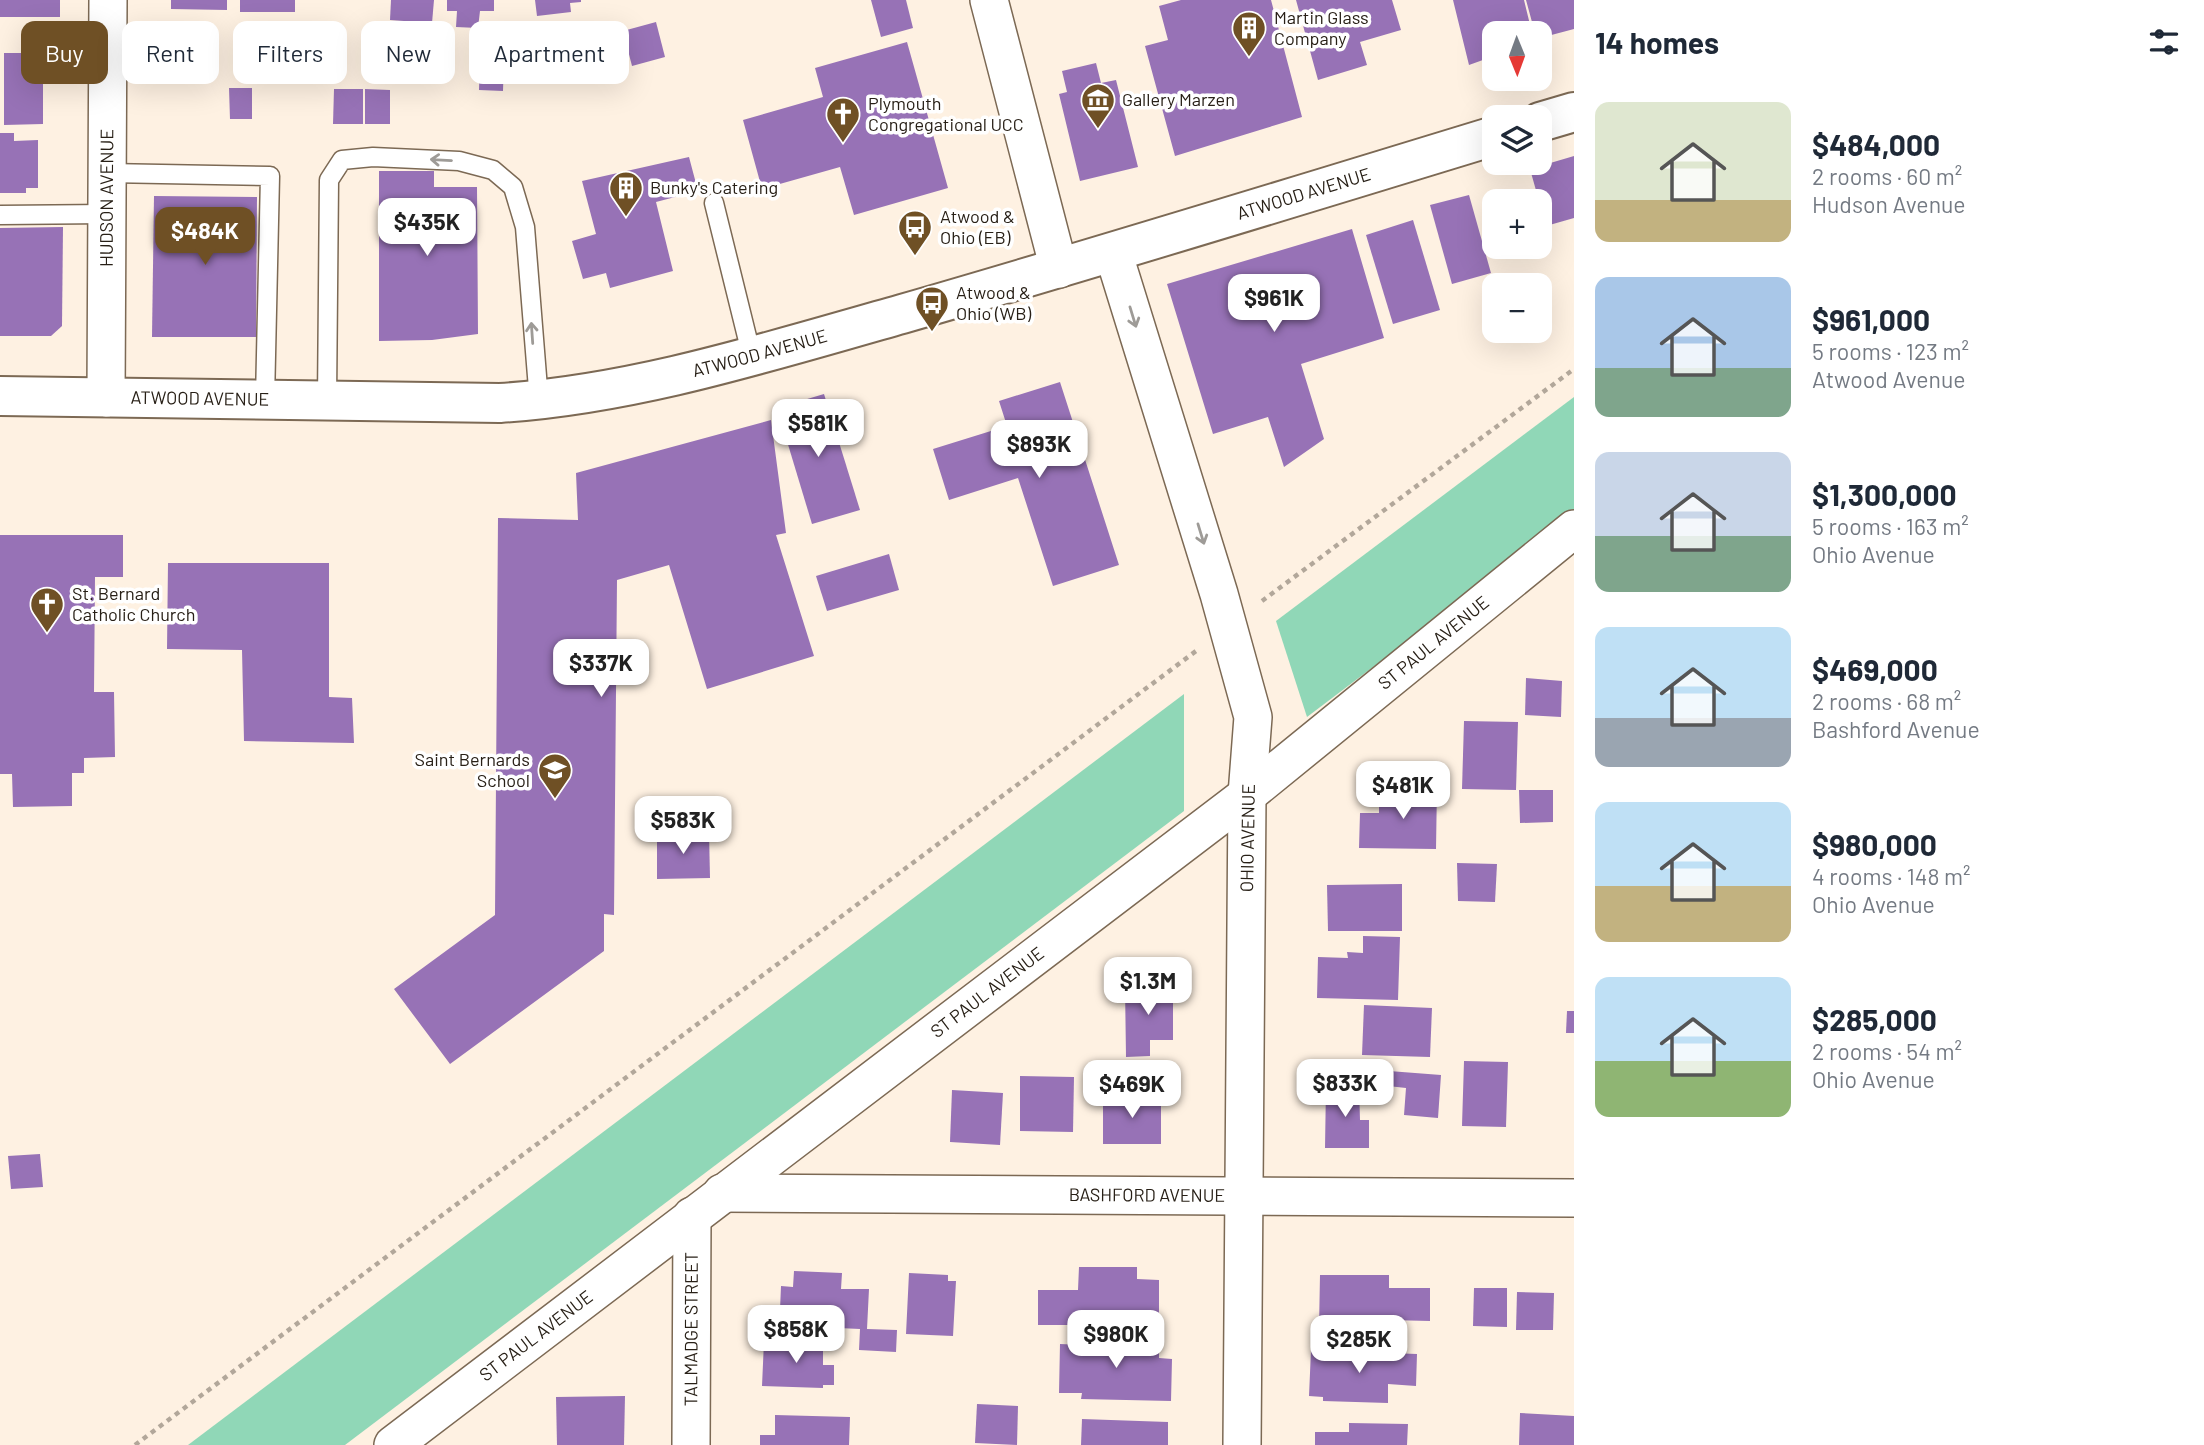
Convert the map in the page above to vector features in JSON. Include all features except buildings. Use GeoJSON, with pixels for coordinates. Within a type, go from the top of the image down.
{"type":"FeatureCollection","features":[{"type":"Feature","properties":{"kind":"street","name":"HUDSON AVENUE"},"geometry":{"type":"LineString","coordinates":[[106,398],[108,0]]}},
{"type":"Feature","properties":{"kind":"street"},"geometry":{"type":"LineString","coordinates":[[989,0],[1059,269]]}},
{"type":"Feature","properties":{"kind":"street"},"geometry":{"type":"LineString","coordinates":[[1552,118],[1574,112]]}},
{"type":"Feature","properties":{"kind":"street","name":"ATWOOD AVENUE"},"geometry":{"type":"LineString","coordinates":[[0,396],[500,403],[539,401],[752,357],[1059,269],[1482,140]]}},
{"type":"Feature","properties":{"kind":"street","name":"OHIO AVENUE"},"geometry":{"type":"LineString","coordinates":[[1113,252],[1220,594],[1253,717],[1247,795],[1242,1445]]}},
{"type":"Feature","properties":{"kind":"street","name":"ST PAUL AVENUE"},"geometry":{"type":"LineString","coordinates":[[393,1445],[1247,795],[1574,529]]}},
{"type":"Feature","properties":{"kind":"street","name":"BASHFORD AVENUE"},"geometry":{"type":"LineString","coordinates":[[722,1193],[1574,1198]]}},
{"type":"Feature","properties":{"kind":"street","name":"TALMADGE STREET"},"geometry":{"type":"LineString","coordinates":[[691,1445],[692,1216]]}},
{"type":"Feature","properties":{"kind":"lane"},"geometry":{"type":"LineString","coordinates":[[327,401],[329,180],[342,160],[363,158],[460,161],[493,170],[513,187],[525,227],[539,401]]}},
{"type":"Feature","properties":{"kind":"lane"},"geometry":{"type":"LineString","coordinates":[[107,173],[270,176],[265,400]]}},
{"type":"Feature","properties":{"kind":"lane"},"geometry":{"type":"LineString","coordinates":[[714,203],[752,357]]}},
{"type":"Feature","properties":{"kind":"lane"},"geometry":{"type":"LineString","coordinates":[[0,215],[107,214]]}},
{"type":"Feature","properties":{"kind":"path"},"geometry":{"type":"LineString","coordinates":[[1261,602],[1574,369]]}},
{"type":"Feature","properties":{"kind":"path"},"geometry":{"type":"LineString","coordinates":[[135,1445],[1196,651]]}},
{"type":"Feature","properties":{"kind":"green space"},"geometry":{"type":"Polygon","coordinates":[[[1574,397],[1574,515],[1307,717],[1276,621],[1574,397]]]}},
{"type":"Feature","properties":{"kind":"green space"},"geometry":{"type":"Polygon","coordinates":[[[1184,694],[1184,811],[345,1445],[188,1445],[1184,694]]]}},
{"type":"Feature","properties":{"kind":"place","name":"Martin Glass Company"},"geometry":{"type":"Point","coordinates":[1249,58]}},
{"type":"Feature","properties":{"kind":"place","name":"Gallery Marzen"},"geometry":{"type":"Point","coordinates":[1098,130]}},
{"type":"Feature","properties":{"kind":"place","name":"Plymouth Congregational UCC"},"geometry":{"type":"Point","coordinates":[843,144]}},
{"type":"Feature","properties":{"kind":"place","name":"Bunky's Catering"},"geometry":{"type":"Point","coordinates":[626,218]}},
{"type":"Feature","properties":{"kind":"place","name":"Atwood & Ohio (EB)"},"geometry":{"type":"Point","coordinates":[915,257]}},
{"type":"Feature","properties":{"kind":"place","name":"Atwood & Ohio (WB)"},"geometry":{"type":"Point","coordinates":[932,333]}},
{"type":"Feature","properties":{"kind":"place","name":"St. Bernard Catholic Church"},"geometry":{"type":"Point","coordinates":[47,634]}},
{"type":"Feature","properties":{"kind":"place","name":"Saint Bernards School"},"geometry":{"type":"Point","coordinates":[555,800]}}]}
